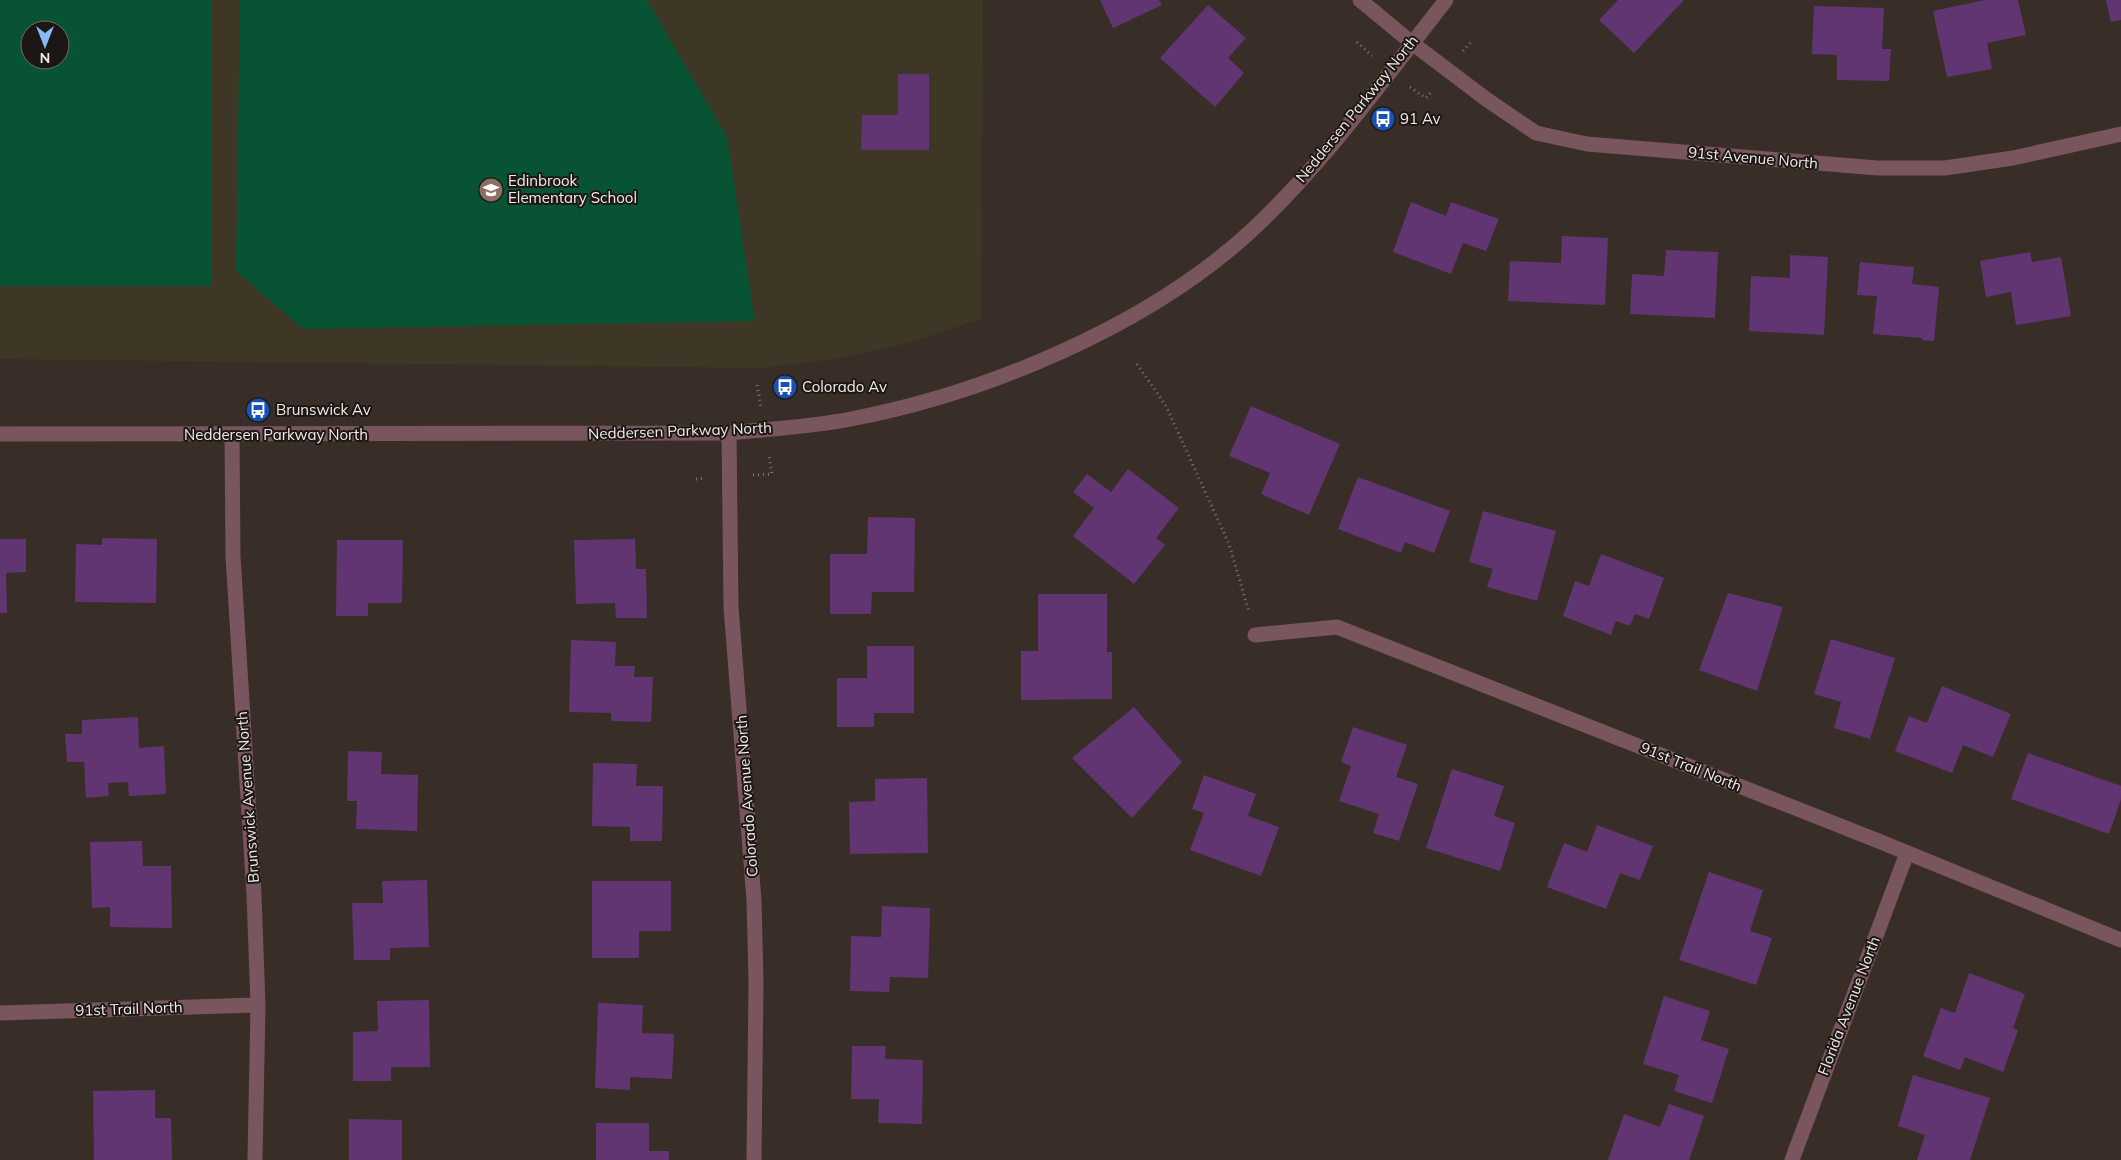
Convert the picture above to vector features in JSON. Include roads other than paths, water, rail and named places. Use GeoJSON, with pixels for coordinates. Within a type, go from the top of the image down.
{"type":"FeatureCollection","features":[{"type":"Feature","properties":{"kind":"street","name":"91st Avenue North"},"geometry":{"type":"LineString","coordinates":[[1360,0],[1412,44],[1486,99],[1536,133],[1587,144],[1877,168],[1945,168],[2013,158],[2121,134]]}},
{"type":"Feature","properties":{"kind":"street","name":"Neddersen Parkway North"},"geometry":{"type":"LineString","coordinates":[[0,434],[729,433],[850,420],[903,408],[984,382],[1054,355],[1119,324],[1190,279],[1250,232],[1313,167],[1446,0]]}},
{"type":"Feature","properties":{"kind":"street","name":"Colorado Avenue North"},"geometry":{"type":"LineString","coordinates":[[729,433],[732,607],[754,900],[756,982],[754,1160]]}},
{"type":"Feature","properties":{"kind":"street","name":"Brunswick Avenue North"},"geometry":{"type":"LineString","coordinates":[[232,435],[233,556],[249,797],[258,1005],[255,1160]]}},
{"type":"Feature","properties":{"kind":"street","name":"91st Trail North"},"geometry":{"type":"LineString","coordinates":[[1255,634],[1337,627],[2121,940]]}},
{"type":"Feature","properties":{"kind":"street","name":"Florida Avenue North"},"geometry":{"type":"LineString","coordinates":[[1792,1160],[1907,853]]}},
{"type":"Feature","properties":{"kind":"street","name":"91st Trail North"},"geometry":{"type":"LineString","coordinates":[[0,1013],[258,1005]]}},
{"type":"Feature","properties":{"kind":"place","name":"91 Av"},"geometry":{"type":"Point","coordinates":[1383,119]}},
{"type":"Feature","properties":{"kind":"place","name":"Edinbrook Elementary School"},"geometry":{"type":"Point","coordinates":[491,190]}},
{"type":"Feature","properties":{"kind":"place","name":"Colorado Av"},"geometry":{"type":"Point","coordinates":[785,387]}},
{"type":"Feature","properties":{"kind":"place","name":"Brunswick Av"},"geometry":{"type":"Point","coordinates":[258,410]}}]}
